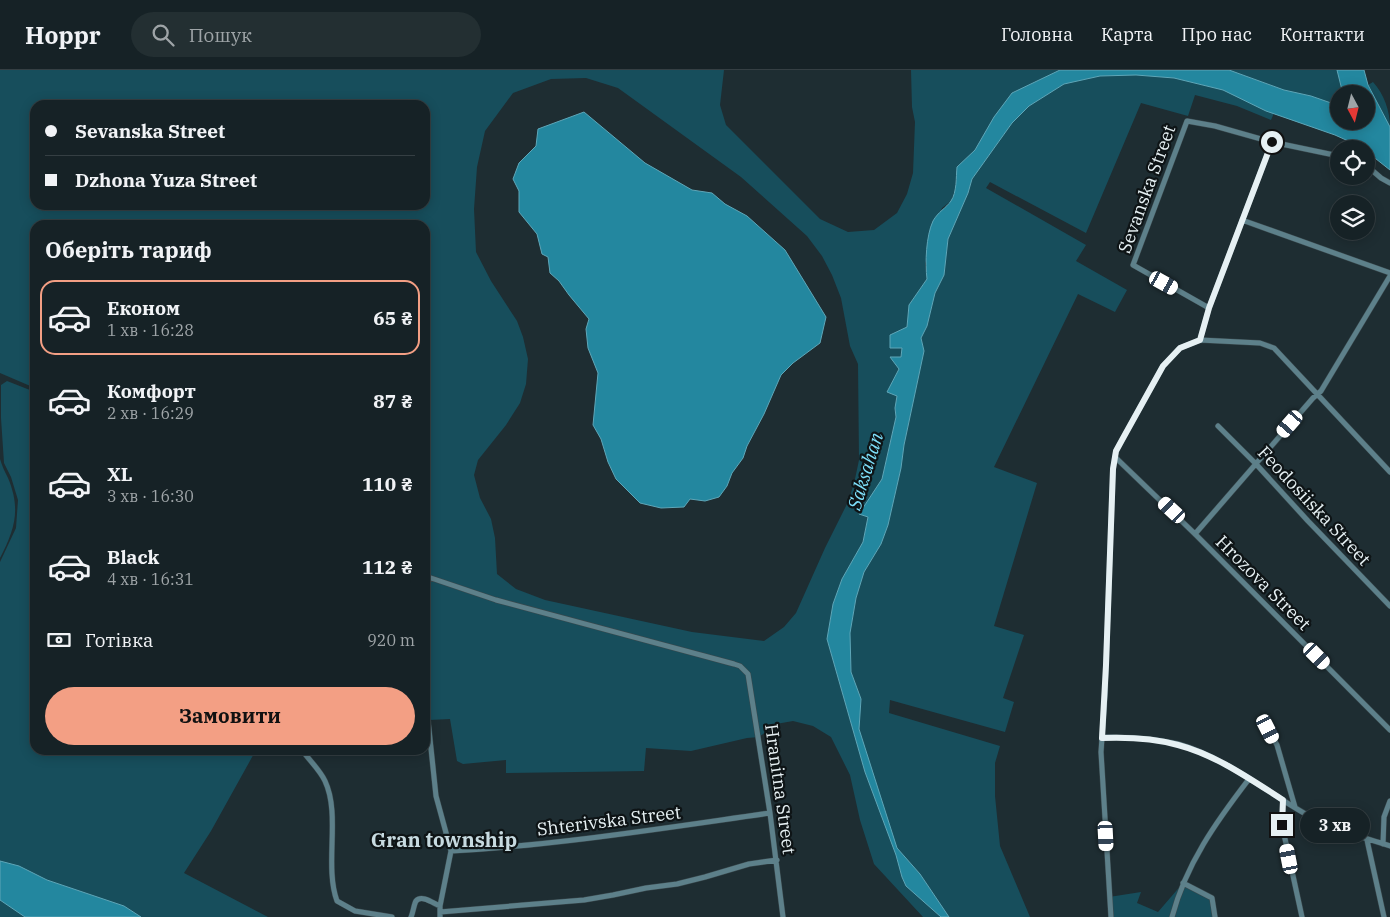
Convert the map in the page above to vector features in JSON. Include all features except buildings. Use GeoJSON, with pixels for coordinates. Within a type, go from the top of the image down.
{"type":"FeatureCollection","features":[{"type":"Feature","properties":{"kind":"street","name":"Sevanska Street"},"geometry":{"type":"LineString","coordinates":[[1209,308],[1133,266],[1186,122],[1189,120],[1194,121],[1272,142]]}},
{"type":"Feature","properties":{"kind":"street"},"geometry":{"type":"LineString","coordinates":[[1200,340],[1209,308],[1272,142],[1330,154]]}},
{"type":"Feature","properties":{"kind":"street"},"geometry":{"type":"LineString","coordinates":[[1375,173],[1390,182]]}},
{"type":"Feature","properties":{"kind":"street"},"geometry":{"type":"LineString","coordinates":[[1195,534],[1324,388],[1390,275],[1242,220]]}},
{"type":"Feature","properties":{"kind":"street"},"geometry":{"type":"LineString","coordinates":[[1111,917],[1101,760],[1113,469],[1116,451],[1131,420],[1163,366],[1180,348],[1200,340],[1268,344],[1318,394],[1390,472]]}},
{"type":"Feature","properties":{"kind":"street","name":"Feodosiiska Street"},"geometry":{"type":"LineString","coordinates":[[1218,426],[1390,606]]}},
{"type":"Feature","properties":{"kind":"street","name":"Hrozova Street"},"geometry":{"type":"LineString","coordinates":[[1115,457],[1195,534],[1390,730]]}},
{"type":"Feature","properties":{"kind":"street","name":"Hranitna Street"},"geometry":{"type":"LineString","coordinates":[[430,579],[496,600],[734,664],[743,669],[750,678],[783,917]]}},
{"type":"Feature","properties":{"kind":"street"},"geometry":{"type":"LineString","coordinates":[[1268,729],[1276,745],[1295,807]]}},
{"type":"Feature","properties":{"kind":"street"},"geometry":{"type":"LineString","coordinates":[[1102,738],[1146,738],[1177,744],[1223,763],[1312,818],[1366,840],[1390,846]]}},
{"type":"Feature","properties":{"kind":"street"},"geometry":{"type":"LineString","coordinates":[[430,739],[436,796],[451,851],[440,912]]}},
{"type":"Feature","properties":{"kind":"street"},"geometry":{"type":"LineString","coordinates":[[306,755],[324,780],[332,804],[334,894],[337,901],[355,911],[392,917]]}},
{"type":"Feature","properties":{"kind":"street"},"geometry":{"type":"LineString","coordinates":[[1172,917],[1183,883],[1209,834],[1249,779]]}},
{"type":"Feature","properties":{"kind":"street"},"geometry":{"type":"LineString","coordinates":[[1283,800],[1282,825],[1302,917]]}},
{"type":"Feature","properties":{"kind":"street"},"geometry":{"type":"LineString","coordinates":[[1383,844],[1384,817],[1390,802]]}},
{"type":"Feature","properties":{"kind":"street","name":"Shterivska Street"},"geometry":{"type":"LineString","coordinates":[[451,851],[513,847],[634,833],[770,813]]}},
{"type":"Feature","properties":{"kind":"street"},"geometry":{"type":"LineString","coordinates":[[1366,840],[1384,917]]}},
{"type":"Feature","properties":{"kind":"street"},"geometry":{"type":"LineString","coordinates":[[411,917],[416,901],[423,898],[440,912],[591,899],[677,884],[705,878],[749,864],[776,860]]}},
{"type":"Feature","properties":{"kind":"street"},"geometry":{"type":"LineString","coordinates":[[1183,883],[1212,898],[1216,917]]}},
{"type":"Feature","properties":{"kind":"shaded area"},"geometry":{"type":"Polygon","coordinates":[[[0,70],[724,70],[720,105],[726,125],[820,219],[848,232],[874,230],[897,213],[907,194],[913,173],[915,122],[912,107],[911,70],[1060,70],[1012,93],[975,150],[957,167],[955,190],[951,201],[942,208],[925,264],[927,279],[909,305],[901,357],[891,357],[899,369],[887,392],[897,395],[896,417],[882,479],[860,513],[868,517],[863,542],[842,579],[833,604],[827,639],[865,772],[896,855],[902,877],[906,886],[941,917],[923,917],[874,864],[860,820],[850,775],[831,737],[813,726],[793,721],[776,724],[759,737],[691,751],[646,748],[644,771],[506,773],[506,760],[463,764],[457,761],[450,719],[430,720],[430,220],[30,220],[30,386],[0,373],[0,70]],[[586,78],[551,79],[513,93],[485,131],[477,167],[474,209],[476,252],[491,281],[517,321],[528,359],[526,384],[520,403],[506,425],[478,460],[474,475],[480,498],[491,519],[495,538],[497,574],[516,589],[545,600],[692,632],[764,641],[784,627],[796,613],[849,500],[855,479],[859,460],[858,364],[850,346],[841,298],[822,256],[807,236],[741,177],[618,88],[586,78]]]}},
{"type":"Feature","properties":{"kind":"shaded area"},"geometry":{"type":"Polygon","coordinates":[[[1060,70],[1229,70],[1284,90],[1330,103],[1330,130],[1375,130],[1375,98],[1390,127],[1390,170],[1375,158],[1375,140],[1346,140],[1266,111],[1223,90],[1174,78],[1136,75],[1100,76],[1064,84],[1029,106],[1012,123],[972,179],[948,239],[944,275],[935,293],[927,326],[921,338],[924,351],[888,525],[881,544],[864,572],[856,598],[850,633],[851,672],[861,699],[859,729],[897,848],[920,874],[949,917],[941,917],[906,886],[902,877],[896,855],[865,772],[827,639],[833,604],[842,579],[863,542],[868,517],[859,514],[882,479],[896,417],[897,396],[887,392],[899,369],[890,357],[901,357],[902,348],[890,348],[890,335],[907,327],[909,305],[927,279],[926,265],[929,234],[933,221],[953,197],[957,167],[975,150],[994,117],[1012,93],[1060,70]]]}},
{"type":"Feature","properties":{"kind":"shaded area"},"geometry":{"type":"Polygon","coordinates":[[[1229,70],[1337,70],[1341,85],[1330,85],[1330,103],[1284,90],[1229,70]]]}},
{"type":"Feature","properties":{"kind":"shaded area"},"geometry":{"type":"Polygon","coordinates":[[[1337,70],[1364,70],[1368,85],[1341,85],[1337,70]]]}},
{"type":"Feature","properties":{"kind":"shaded area"},"geometry":{"type":"Polygon","coordinates":[[[1136,75],[1174,78],[1223,90],[1274,113],[1271,120],[1237,106],[1195,95],[1188,116],[1141,103],[1086,233],[990,182],[986,188],[1086,245],[1076,261],[1127,290],[1115,312],[1078,294],[994,467],[1037,483],[994,626],[1024,635],[1003,698],[1014,702],[1005,732],[890,700],[889,713],[1000,746],[995,763],[995,796],[1000,846],[1030,917],[949,917],[920,874],[897,848],[858,729],[861,700],[851,672],[850,633],[856,598],[864,572],[881,544],[888,525],[924,351],[921,338],[927,326],[935,293],[944,275],[948,239],[972,179],[1012,123],[1029,106],[1064,84],[1100,76],[1136,75]]]}},
{"type":"Feature","properties":{"kind":"shaded area"},"geometry":{"type":"Polygon","coordinates":[[[1373,82],[1380,92],[1386,103],[1390,127],[1375,98],[1375,85],[1368,85],[1373,82]]]}},
{"type":"Feature","properties":{"kind":"shaded area"},"geometry":{"type":"Polygon","coordinates":[[[584,112],[645,163],[692,190],[712,193],[725,204],[747,216],[785,250],[826,317],[820,343],[793,363],[781,375],[743,458],[732,473],[727,486],[719,497],[705,501],[690,499],[684,507],[661,508],[640,503],[616,479],[608,462],[601,439],[593,425],[598,373],[588,348],[586,329],[589,319],[559,281],[550,273],[548,257],[542,254],[537,234],[519,212],[519,191],[513,179],[519,163],[536,146],[538,129],[584,112]]]}},
{"type":"Feature","properties":{"kind":"shaded area"},"geometry":{"type":"Polygon","coordinates":[[[7,381],[30,390],[30,755],[253,755],[211,831],[184,873],[268,917],[141,917],[124,906],[47,880],[18,866],[9,864],[0,873],[0,562],[16,528],[18,500],[11,477],[4,463],[1,385],[7,381]]]}},
{"type":"Feature","properties":{"kind":"shaded area"},"geometry":{"type":"Polygon","coordinates":[[[0,459],[12,489],[15,519],[0,558],[0,459]]]}},
{"type":"Feature","properties":{"kind":"shaded area"},"geometry":{"type":"Polygon","coordinates":[[[0,861],[19,866],[47,880],[124,906],[141,917],[25,917],[0,900],[0,861]]]}},
{"type":"Feature","properties":{"kind":"shaded area"},"geometry":{"type":"Polygon","coordinates":[[[1183,883],[1212,898],[1215,917],[1111,917],[1109,897],[1141,892],[1137,903],[1158,912],[1183,883]]]}},
{"type":"Feature","properties":{"kind":"shaded area"},"geometry":{"type":"Polygon","coordinates":[[[0,900],[22,914],[25,917],[0,917],[0,900]]]}},
{"type":"Feature","properties":{"kind":"district","name":"Gran township"},"geometry":{"type":"Point","coordinates":[444,840]}},
{"type":"Feature","properties":{"kind":"route"},"geometry":{"type":"LineString","coordinates":[[1272,142],[1209,308],[1200,340],[1190,342],[1180,348],[1163,366],[1131,420],[1116,451],[1113,469],[1102,738],[1146,738],[1177,744],[1223,763],[1283,800],[1282,825]]}},
{"type":"Feature","properties":{"kind":"water label","name":"Saksahan"},"geometry":{"type":"Point","coordinates":[865,471]}}]}
